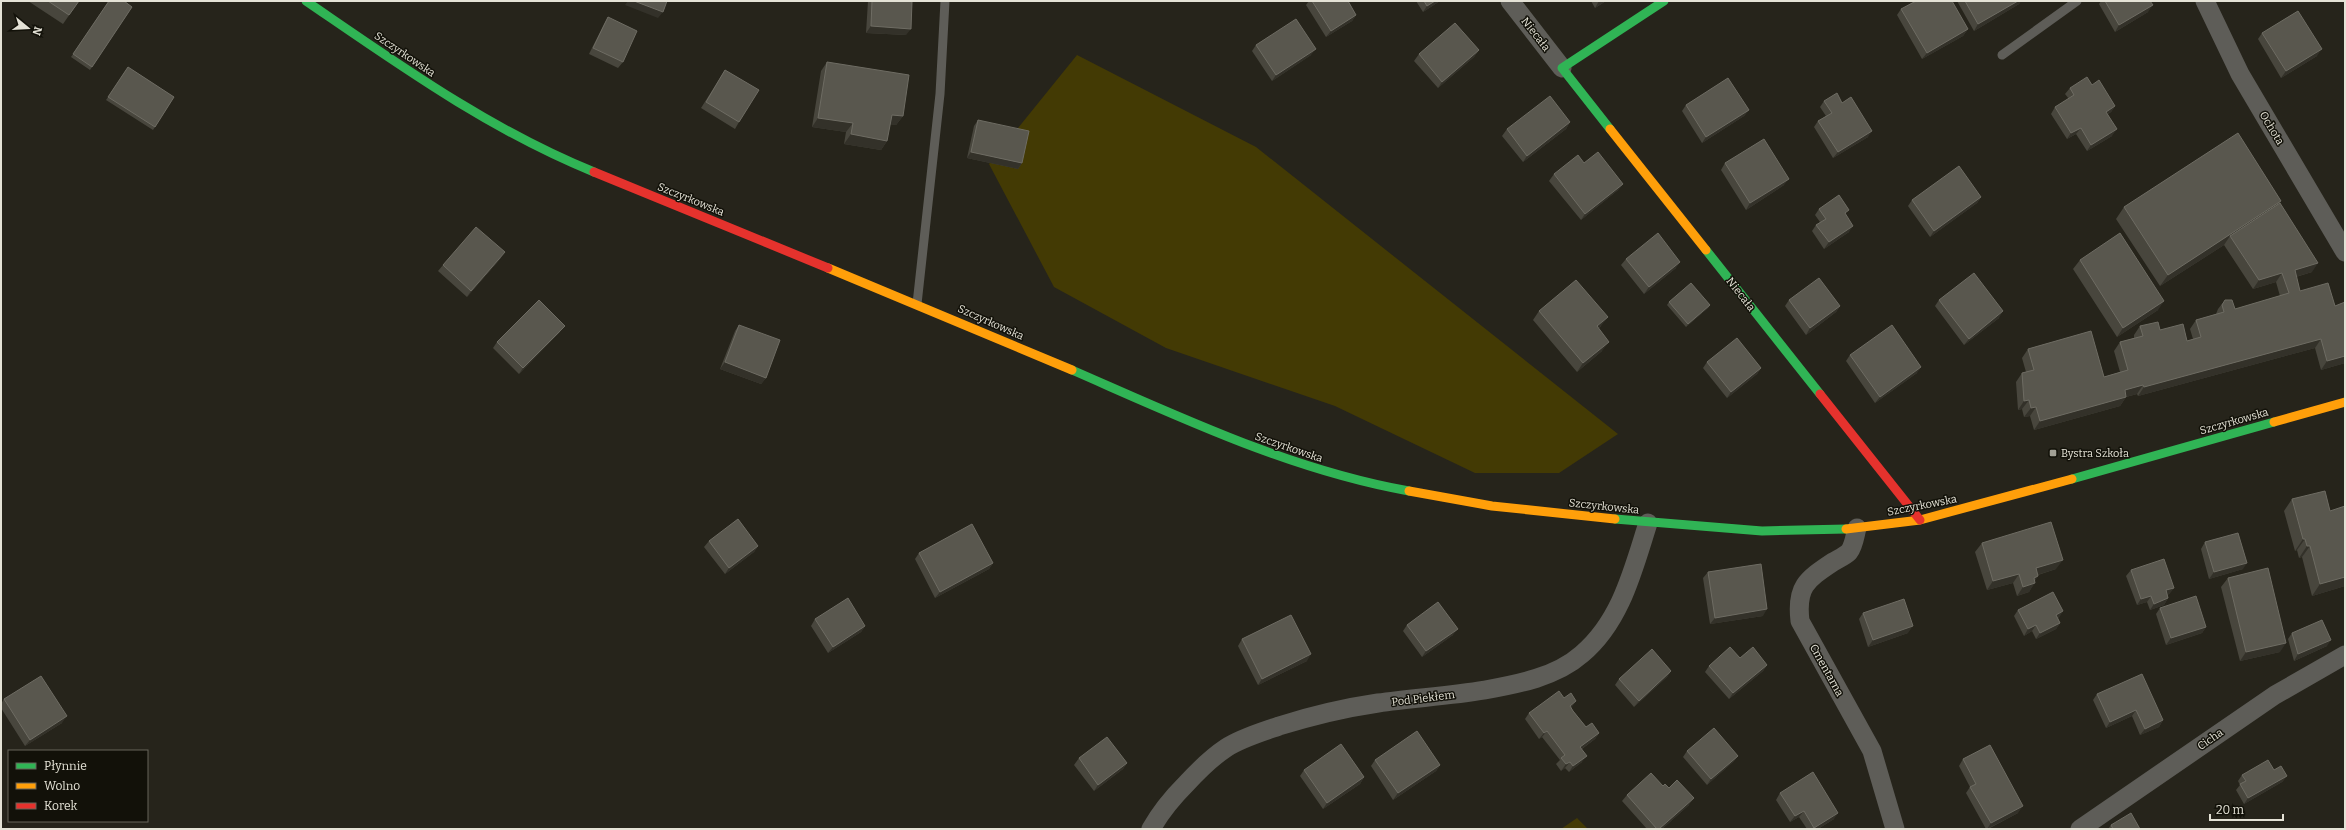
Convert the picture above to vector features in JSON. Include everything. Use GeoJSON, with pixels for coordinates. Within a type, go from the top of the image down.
{"type":"FeatureCollection","features":[{"type":"Feature","properties":{"kind":"main road","name":"Szczyrkowska"},"geometry":{"type":"LineString","coordinates":[[306,1],[436,89],[533,145],[917,304],[1230,439],[1322,471],[1368,484],[1459,501],[1648,523],[1762,531],[1857,528],[1920,520],[2345,402]]}},
{"type":"Feature","properties":{"kind":"main road"},"geometry":{"type":"LineString","coordinates":[[1562,68],[1664,1]]}},
{"type":"Feature","properties":{"kind":"main road","name":"Niecała"},"geometry":{"type":"LineString","coordinates":[[1562,68],[1920,520]]}},
{"type":"Feature","properties":{"kind":"street","name":"Niecała"},"geometry":{"type":"LineString","coordinates":[[1510,1],[1562,68]]}},
{"type":"Feature","properties":{"kind":"street","name":"Ochota"},"geometry":{"type":"LineString","coordinates":[[2205,1],[2240,74],[2345,252]]}},
{"type":"Feature","properties":{"kind":"street","name":"Pod Piekłem"},"geometry":{"type":"LineString","coordinates":[[1151,829],[1177,793],[1200,770],[1227,747],[1263,732],[1313,716],[1378,703],[1469,693],[1516,684],[1552,672],[1582,655],[1602,633],[1617,610],[1629,582],[1648,523]]}},
{"type":"Feature","properties":{"kind":"street","name":"Cmentarna"},"geometry":{"type":"LineString","coordinates":[[1857,528],[1849,552],[1812,576],[1804,584],[1800,595],[1799,614],[1800,621],[1872,751],[1895,829]]}},
{"type":"Feature","properties":{"kind":"street","name":"Cicha"},"geometry":{"type":"LineString","coordinates":[[2080,829],[2275,695],[2345,655]]}},
{"type":"Feature","properties":{"kind":"lane"},"geometry":{"type":"LineString","coordinates":[[917,304],[940,94],[945,1]]}},
{"type":"Feature","properties":{"kind":"lane"},"geometry":{"type":"LineString","coordinates":[[2002,55],[2077,1]]}},
{"type":"Feature","properties":{"kind":"shaded area"},"geometry":{"type":"Polygon","coordinates":[[[1077,55],[1256,147],[1618,434],[1559,473],[1475,473],[1335,406],[1166,348],[1054,287],[989,164],[1077,55]]]}},
{"type":"Feature","properties":{"kind":"shaded area"},"geometry":{"type":"Polygon","coordinates":[[[1577,818],[1588,829],[1561,829],[1577,818]]]}},
{"type":"Feature","properties":{"kind":"building"},"geometry":{"type":"Polygon","coordinates":[[[48,1],[79,1],[69,15],[48,1]]]}},
{"type":"Feature","properties":{"kind":"building"},"geometry":{"type":"Polygon","coordinates":[[[109,1],[124,1],[132,7],[92,67],[73,54],[109,1]]]}},
{"type":"Feature","properties":{"kind":"building"},"geometry":{"type":"Polygon","coordinates":[[[634,1],[667,1],[663,12],[634,1]]]}},
{"type":"Feature","properties":{"kind":"building"},"geometry":{"type":"Polygon","coordinates":[[[872,1],[912,1],[911,29],[871,26],[872,1]]]}},
{"type":"Feature","properties":{"kind":"building"},"geometry":{"type":"Polygon","coordinates":[[[1312,1],[1348,1],[1356,15],[1331,31],[1312,1]]]}},
{"type":"Feature","properties":{"kind":"building"},"geometry":{"type":"Polygon","coordinates":[[[1424,1],[1435,1],[1427,6],[1424,1]]]}},
{"type":"Feature","properties":{"kind":"building"},"geometry":{"type":"Polygon","coordinates":[[[1916,1],[1952,1],[1968,29],[1927,53],[1901,9],[1916,1]]]}},
{"type":"Feature","properties":{"kind":"building"},"geometry":{"type":"Polygon","coordinates":[[[1965,1],[2018,1],[1978,24],[1965,1]]]}},
{"type":"Feature","properties":{"kind":"building"},"geometry":{"type":"Polygon","coordinates":[[[2105,1],[2150,1],[2153,5],[2119,25],[2105,1]]]}},
{"type":"Feature","properties":{"kind":"building"},"geometry":{"type":"Polygon","coordinates":[[[2298,11],[2322,49],[2286,71],[2262,33],[2298,11]]]}},
{"type":"Feature","properties":{"kind":"building"},"geometry":{"type":"Polygon","coordinates":[[[608,17],[637,31],[623,62],[593,48],[608,17]]]}},
{"type":"Feature","properties":{"kind":"building"},"geometry":{"type":"Polygon","coordinates":[[[1296,19],[1316,49],[1276,75],[1256,45],[1296,19]]]}},
{"type":"Feature","properties":{"kind":"building"},"geometry":{"type":"Polygon","coordinates":[[[1455,23],[1479,50],[1442,82],[1419,54],[1455,23]]]}},
{"type":"Feature","properties":{"kind":"building"},"geometry":{"type":"Polygon","coordinates":[[[827,62],[909,75],[903,116],[892,115],[887,141],[851,134],[853,123],[818,118],[827,62]]]}},
{"type":"Feature","properties":{"kind":"building"},"geometry":{"type":"Polygon","coordinates":[[[128,67],[174,97],[155,127],[108,97],[128,67]]]}},
{"type":"Feature","properties":{"kind":"building"},"geometry":{"type":"Polygon","coordinates":[[[725,70],[759,90],[739,122],[706,102],[725,70]]]}},
{"type":"Feature","properties":{"kind":"building"},"geometry":{"type":"Polygon","coordinates":[[[2087,77],[2092,85],[2099,80],[2115,106],[2106,112],[2117,129],[2091,145],[2081,128],[2071,133],[2055,107],[2074,95],[2070,88],[2087,77]]]}},
{"type":"Feature","properties":{"kind":"building"},"geometry":{"type":"Polygon","coordinates":[[[1728,78],[1749,110],[1706,137],[1686,105],[1728,78]]]}},
{"type":"Feature","properties":{"kind":"building"},"geometry":{"type":"Polygon","coordinates":[[[1837,93],[1842,103],[1851,97],[1872,131],[1838,152],[1818,121],[1832,113],[1824,101],[1837,93]]]}},
{"type":"Feature","properties":{"kind":"building"},"geometry":{"type":"Polygon","coordinates":[[[1550,96],[1570,122],[1527,156],[1507,129],[1550,96]]]}},
{"type":"Feature","properties":{"kind":"building"},"geometry":{"type":"Polygon","coordinates":[[[978,120],[1029,131],[1022,163],[971,152],[978,120]]]}},
{"type":"Feature","properties":{"kind":"building"},"geometry":{"type":"Polygon","coordinates":[[[2238,133],[2281,201],[2168,275],[2124,207],[2238,133]]]}},
{"type":"Feature","properties":{"kind":"building"},"geometry":{"type":"Polygon","coordinates":[[[1764,139],[1789,179],[1750,203],[1725,163],[1764,139]]]}},
{"type":"Feature","properties":{"kind":"building"},"geometry":{"type":"Polygon","coordinates":[[[1598,152],[1623,184],[1585,214],[1554,174],[1578,155],[1584,163],[1598,152]]]}},
{"type":"Feature","properties":{"kind":"building"},"geometry":{"type":"Polygon","coordinates":[[[1959,166],[1981,197],[1934,231],[1912,200],[1959,166]]]}},
{"type":"Feature","properties":{"kind":"building"},"geometry":{"type":"Polygon","coordinates":[[[1839,195],[1849,210],[1845,213],[1853,226],[1829,242],[1816,225],[1826,219],[1819,209],[1839,195]]]}},
{"type":"Feature","properties":{"kind":"building"},"geometry":{"type":"Polygon","coordinates":[[[2280,203],[2318,263],[2295,270],[2300,291],[2328,283],[2335,306],[2345,302],[2345,356],[2327,361],[2321,339],[2144,387],[2143,385],[2125,390],[2126,397],[2040,421],[2036,407],[2031,408],[2029,400],[2024,401],[2022,373],[2034,370],[2028,349],[2091,331],[2104,377],[2128,370],[2120,342],[2143,336],[2140,326],[2158,322],[2160,330],[2183,324],[2187,341],[2201,337],[2196,320],[2224,312],[2222,305],[2225,300],[2232,300],[2235,309],[2289,293],[2282,273],[2259,280],[2230,236],[2280,203]]]}},
{"type":"Feature","properties":{"kind":"building"},"geometry":{"type":"Polygon","coordinates":[[[476,227],[505,252],[471,291],[443,265],[476,227]]]}},
{"type":"Feature","properties":{"kind":"building"},"geometry":{"type":"Polygon","coordinates":[[[1658,233],[1680,262],[1649,287],[1626,259],[1658,233]]]}},
{"type":"Feature","properties":{"kind":"building"},"geometry":{"type":"Polygon","coordinates":[[[2120,233],[2164,301],[2123,328],[2080,260],[2120,233]]]}},
{"type":"Feature","properties":{"kind":"building"},"geometry":{"type":"Polygon","coordinates":[[[1974,273],[2003,311],[1969,339],[1939,300],[1974,273]]]}},
{"type":"Feature","properties":{"kind":"building"},"geometry":{"type":"Polygon","coordinates":[[[1819,278],[1840,306],[1810,328],[1789,300],[1819,278]]]}},
{"type":"Feature","properties":{"kind":"building"},"geometry":{"type":"Polygon","coordinates":[[[1576,280],[1608,317],[1597,326],[1609,342],[1583,363],[1539,311],[1576,280]]]}},
{"type":"Feature","properties":{"kind":"building"},"geometry":{"type":"Polygon","coordinates":[[[1691,283],[1710,305],[1688,324],[1669,302],[1691,283]]]}},
{"type":"Feature","properties":{"kind":"building"},"geometry":{"type":"Polygon","coordinates":[[[539,300],[565,326],[523,368],[497,342],[539,300]]]}},
{"type":"Feature","properties":{"kind":"building"},"geometry":{"type":"Polygon","coordinates":[[[739,325],[780,340],[766,378],[725,362],[739,325]]]}},
{"type":"Feature","properties":{"kind":"building"},"geometry":{"type":"Polygon","coordinates":[[[1892,325],[1921,367],[1880,397],[1850,355],[1892,325]]]}},
{"type":"Feature","properties":{"kind":"building"},"geometry":{"type":"Polygon","coordinates":[[[1737,338],[1761,368],[1731,392],[1707,362],[1737,338]]]}},
{"type":"Feature","properties":{"kind":"building"},"geometry":{"type":"Polygon","coordinates":[[[2325,491],[2330,511],[2345,506],[2345,577],[2320,584],[2310,546],[2307,546],[2305,539],[2303,539],[2292,499],[2325,491]]]}},
{"type":"Feature","properties":{"kind":"building"},"geometry":{"type":"Polygon","coordinates":[[[738,519],[758,546],[729,568],[709,541],[738,519]]]}},
{"type":"Feature","properties":{"kind":"building"},"geometry":{"type":"Polygon","coordinates":[[[2051,522],[2063,560],[2036,568],[2038,576],[2034,578],[2035,583],[2023,587],[2019,574],[1993,581],[1982,543],[2051,522]]]}},
{"type":"Feature","properties":{"kind":"building"},"geometry":{"type":"Polygon","coordinates":[[[972,524],[993,563],[940,592],[919,553],[972,524]]]}},
{"type":"Feature","properties":{"kind":"building"},"geometry":{"type":"Polygon","coordinates":[[[2238,533],[2247,563],[2214,572],[2205,542],[2238,533]]]}},
{"type":"Feature","properties":{"kind":"building"},"geometry":{"type":"Polygon","coordinates":[[[2164,559],[2174,588],[2166,590],[2168,598],[2154,604],[2151,596],[2141,599],[2131,570],[2164,559]]]}},
{"type":"Feature","properties":{"kind":"building"},"geometry":{"type":"Polygon","coordinates":[[[1761,564],[1767,609],[1715,618],[1708,572],[1761,564]]]}},
{"type":"Feature","properties":{"kind":"building"},"geometry":{"type":"Polygon","coordinates":[[[2268,568],[2286,643],[2246,652],[2228,578],[2268,568]]]}},
{"type":"Feature","properties":{"kind":"building"},"geometry":{"type":"Polygon","coordinates":[[[2053,592],[2063,611],[2056,615],[2060,623],[2040,633],[2036,625],[2028,629],[2018,610],[2053,592]]]}},
{"type":"Feature","properties":{"kind":"building"},"geometry":{"type":"Polygon","coordinates":[[[2196,596],[2206,627],[2171,638],[2160,608],[2196,596]]]}},
{"type":"Feature","properties":{"kind":"building"},"geometry":{"type":"Polygon","coordinates":[[[848,598],[865,626],[833,647],[815,619],[848,598]]]}},
{"type":"Feature","properties":{"kind":"building"},"geometry":{"type":"Polygon","coordinates":[[[1904,599],[1913,626],[1873,640],[1863,613],[1904,599]]]}},
{"type":"Feature","properties":{"kind":"building"},"geometry":{"type":"Polygon","coordinates":[[[1438,602],[1458,629],[1426,651],[1407,625],[1438,602]]]}},
{"type":"Feature","properties":{"kind":"building"},"geometry":{"type":"Polygon","coordinates":[[[1291,615],[1311,654],[1262,679],[1242,639],[1291,615]]]}},
{"type":"Feature","properties":{"kind":"building"},"geometry":{"type":"Polygon","coordinates":[[[2322,620],[2331,640],[2298,654],[2292,633],[2322,620]]]}},
{"type":"Feature","properties":{"kind":"building"},"geometry":{"type":"Polygon","coordinates":[[[1730,647],[1740,658],[1753,647],[1767,665],[1733,693],[1709,666],[1730,647]]]}},
{"type":"Feature","properties":{"kind":"building"},"geometry":{"type":"Polygon","coordinates":[[[1652,649],[1671,671],[1639,701],[1619,679],[1652,649]]]}},
{"type":"Feature","properties":{"kind":"building"},"geometry":{"type":"Polygon","coordinates":[[[2142,674],[2163,720],[2145,729],[2136,710],[2110,722],[2097,694],[2142,674]]]}},
{"type":"Feature","properties":{"kind":"building"},"geometry":{"type":"Polygon","coordinates":[[[41,676],[67,716],[30,740],[4,699],[41,676]]]}},
{"type":"Feature","properties":{"kind":"building"},"geometry":{"type":"Polygon","coordinates":[[[1559,691],[1564,698],[1571,693],[1576,701],[1570,706],[1573,711],[1586,727],[1592,723],[1599,733],[1580,747],[1587,756],[1573,766],[1570,762],[1566,764],[1561,758],[1565,755],[1547,731],[1544,733],[1529,713],[1559,691]]]}},
{"type":"Feature","properties":{"kind":"building"},"geometry":{"type":"Polygon","coordinates":[[[1714,728],[1738,756],[1711,779],[1687,751],[1714,728]]]}},
{"type":"Feature","properties":{"kind":"building"},"geometry":{"type":"Polygon","coordinates":[[[1417,731],[1440,765],[1398,793],[1375,760],[1417,731]]]}},
{"type":"Feature","properties":{"kind":"building"},"geometry":{"type":"Polygon","coordinates":[[[1107,737],[1127,763],[1098,785],[1079,758],[1107,737]]]}},
{"type":"Feature","properties":{"kind":"building"},"geometry":{"type":"Polygon","coordinates":[[[1341,744],[1364,777],[1327,803],[1304,770],[1341,744]]]}},
{"type":"Feature","properties":{"kind":"building"},"geometry":{"type":"Polygon","coordinates":[[[1990,745],[2023,806],[1991,823],[1970,787],[1976,784],[1963,759],[1990,745]]]}},
{"type":"Feature","properties":{"kind":"building"},"geometry":{"type":"Polygon","coordinates":[[[2268,760],[2274,770],[2281,766],[2287,776],[2248,798],[2240,784],[2246,781],[2242,775],[2268,760]]]}},
{"type":"Feature","properties":{"kind":"building"},"geometry":{"type":"Polygon","coordinates":[[[1813,772],[1838,813],[1814,828],[1804,811],[1795,816],[1780,793],[1813,772]]]}},
{"type":"Feature","properties":{"kind":"building"},"geometry":{"type":"Polygon","coordinates":[[[1651,773],[1663,786],[1665,784],[1669,788],[1677,780],[1694,798],[1659,829],[1657,829],[1627,795],[1651,773]]]}},
{"type":"Feature","properties":{"kind":"building"},"geometry":{"type":"Polygon","coordinates":[[[2131,813],[2140,829],[2113,829],[2111,825],[2131,813]]]}},
{"type":"Feature","properties":{"kind":"traffic: fast"},"geometry":{"type":"LineString","coordinates":[[306,1],[410,72],[481,116],[556,155],[594,172]]}},
{"type":"Feature","properties":{"kind":"traffic: fast"},"geometry":{"type":"LineString","coordinates":[[1610,129],[1562,68],[1664,1]]}},
{"type":"Feature","properties":{"kind":"traffic: fast"},"geometry":{"type":"LineString","coordinates":[[1706,250],[1820,394]]}},
{"type":"Feature","properties":{"kind":"traffic: fast"},"geometry":{"type":"LineString","coordinates":[[1072,370],[1238,441],[1322,470],[1365,482],[1409,491]]}},
{"type":"Feature","properties":{"kind":"traffic: fast"},"geometry":{"type":"LineString","coordinates":[[2072,479],[2274,422]]}},
{"type":"Feature","properties":{"kind":"traffic: fast"},"geometry":{"type":"LineString","coordinates":[[1615,519],[1762,531],[1846,529]]}},
{"type":"Feature","properties":{"kind":"traffic: slow"},"geometry":{"type":"LineString","coordinates":[[1610,129],[1706,250]]}},
{"type":"Feature","properties":{"kind":"traffic: slow"},"geometry":{"type":"LineString","coordinates":[[828,268],[1072,370]]}},
{"type":"Feature","properties":{"kind":"traffic: slow"},"geometry":{"type":"LineString","coordinates":[[2274,422],[2345,402]]}},
{"type":"Feature","properties":{"kind":"traffic: slow"},"geometry":{"type":"LineString","coordinates":[[1846,529],[1920,520],[2072,479]]}},
{"type":"Feature","properties":{"kind":"traffic: slow"},"geometry":{"type":"LineString","coordinates":[[1409,491],[1492,506],[1615,519]]}},
{"type":"Feature","properties":{"kind":"traffic: jam"},"geometry":{"type":"LineString","coordinates":[[594,172],[828,268]]}},
{"type":"Feature","properties":{"kind":"traffic: jam"},"geometry":{"type":"LineString","coordinates":[[1820,394],[1920,520]]}},
{"type":"Feature","properties":{"kind":"place","name":"Bystra Szkoła"},"geometry":{"type":"Point","coordinates":[2053,453]}}]}
